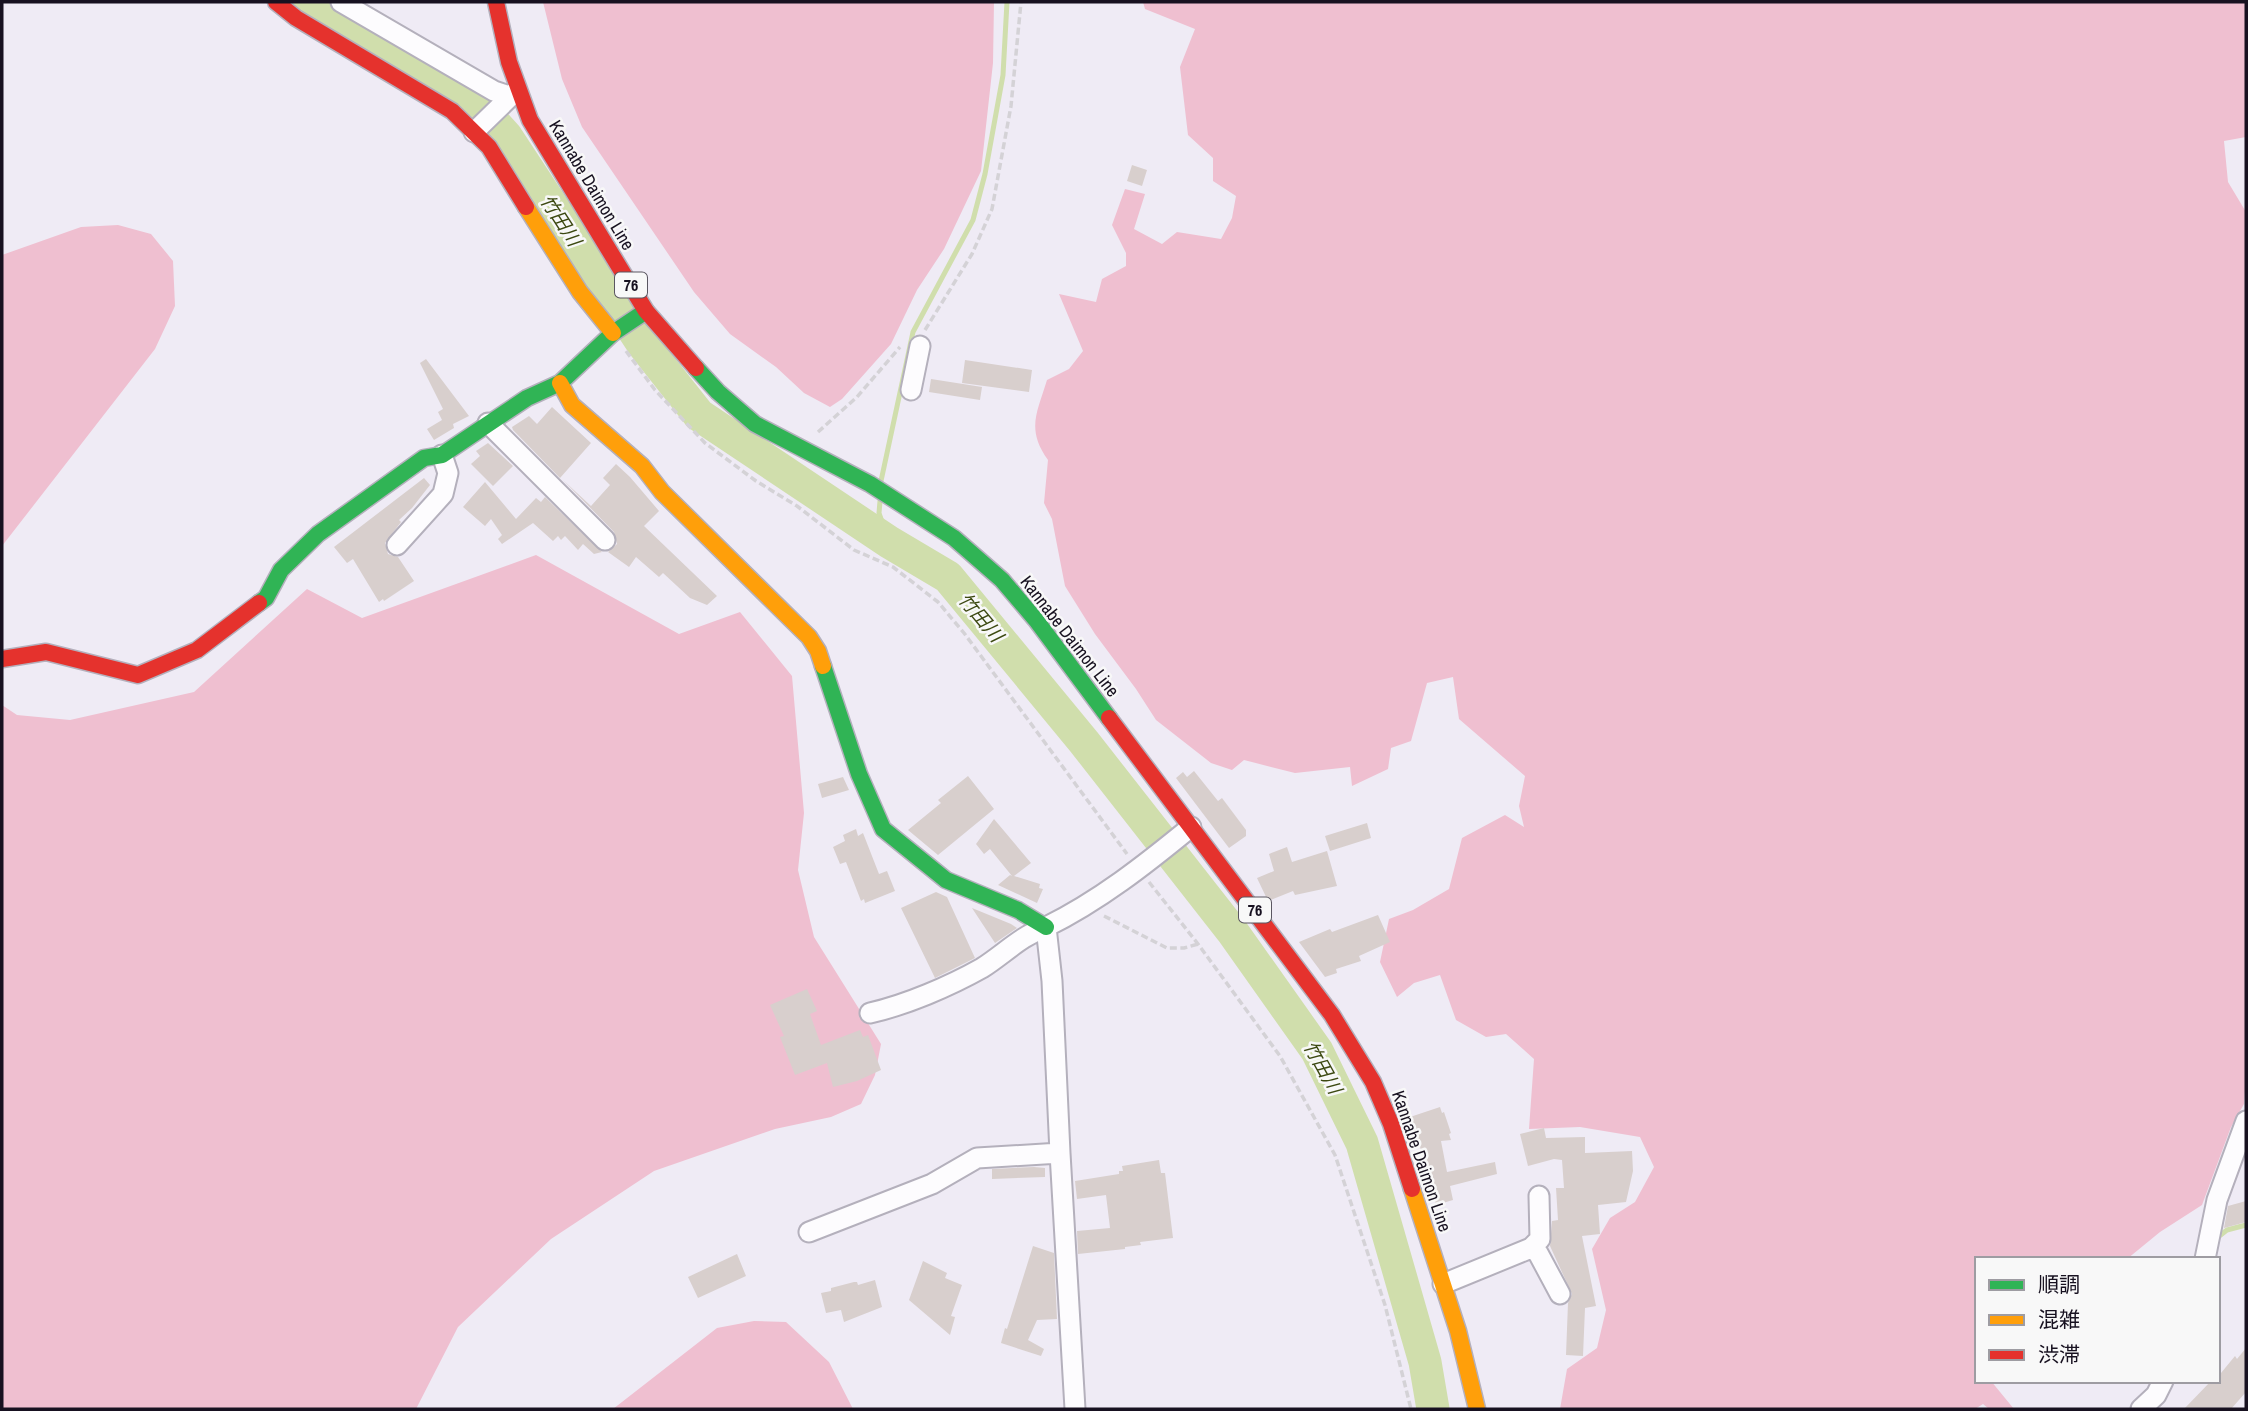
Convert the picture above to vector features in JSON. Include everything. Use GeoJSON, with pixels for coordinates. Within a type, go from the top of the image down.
{"type":"FeatureCollection","features":[{"type":"Feature","properties":{"kind":"street"},"geometry":{"type":"LineString","coordinates":[[276,2],[296,18],[452,111],[476,130],[580,292],[615,332]]}},
{"type":"Feature","properties":{"kind":"street"},"geometry":{"type":"LineString","coordinates":[[341,2],[509,97],[476,130]]}},
{"type":"Feature","properties":{"kind":"street","name":"Kannabe Daimon Line"},"geometry":{"type":"LineString","coordinates":[[496,2],[509,97],[530,120],[641,314],[718,392],[755,424],[893,498],[954,538],[1002,580],[1037,620],[1186,831],[1324,1004],[1373,1082],[1391,1124],[1443,1284],[1477,1409]]}},
{"type":"Feature","properties":{"kind":"street"},"geometry":{"type":"LineString","coordinates":[[2,659],[46,652],[138,675],[197,650],[265,598],[281,570],[318,534],[424,457],[442,455],[527,398],[560,383],[615,332],[641,314]]}},
{"type":"Feature","properties":{"kind":"street"},"geometry":{"type":"LineString","coordinates":[[911,390],[913,345]]}},
{"type":"Feature","properties":{"kind":"street"},"geometry":{"type":"LineString","coordinates":[[560,383],[572,405],[642,466],[662,492],[809,636],[818,651],[859,774],[883,829],[946,880],[1018,910],[1046,927]]}},
{"type":"Feature","properties":{"kind":"street"},"geometry":{"type":"LineString","coordinates":[[488,423],[605,540]]}},
{"type":"Feature","properties":{"kind":"street"},"geometry":{"type":"LineString","coordinates":[[397,545],[443,494],[448,474],[442,455]]}},
{"type":"Feature","properties":{"kind":"street"},"geometry":{"type":"LineString","coordinates":[[870,1013],[897,1007],[982,968],[1029,933],[1085,906],[1186,831]]}},
{"type":"Feature","properties":{"kind":"street"},"geometry":{"type":"LineString","coordinates":[[1046,927],[1052,981],[1075,1409]]}},
{"type":"Feature","properties":{"kind":"street"},"geometry":{"type":"LineString","coordinates":[[2205,1257],[2217,1200],[2246,1121]]}},
{"type":"Feature","properties":{"kind":"street"},"geometry":{"type":"LineString","coordinates":[[810,1232],[932,1184],[977,1158],[1060,1153]]}},
{"type":"Feature","properties":{"kind":"street"},"geometry":{"type":"LineString","coordinates":[[1443,1284],[1531,1248],[1540,1239],[1539,1196]]}},
{"type":"Feature","properties":{"kind":"street"},"geometry":{"type":"LineString","coordinates":[[1531,1248],[1538,1253],[1560,1294]]}},
{"type":"Feature","properties":{"kind":"street"},"geometry":{"type":"LineString","coordinates":[[2141,1409],[2156,1395],[2162,1383]]}},
{"type":"Feature","properties":{"kind":"path"},"geometry":{"type":"LineString","coordinates":[[800,448],[857,397],[903,343],[913,345],[972,254],[992,209],[1011,106],[1021,2]]}},
{"type":"Feature","properties":{"kind":"path"},"geometry":{"type":"LineString","coordinates":[[615,332],[655,390],[705,443],[756,481],[797,506],[854,550],[893,567],[937,602],[964,633],[1198,944],[1280,1056],[1335,1155],[1385,1306],[1411,1409]]}},
{"type":"Feature","properties":{"kind":"path"},"geometry":{"type":"LineString","coordinates":[[1085,906],[1167,948],[1184,948],[1198,944]]}},
{"type":"Feature","properties":{"kind":"shaded area"},"geometry":{"type":"Polygon","coordinates":[[[543,2],[994,2],[993,63],[981,171],[944,249],[917,290],[891,344],[842,399],[830,407],[804,393],[776,367],[730,334],[694,292],[582,127],[562,79],[543,2]]]}},
{"type":"Feature","properties":{"kind":"shaded area"},"geometry":{"type":"Polygon","coordinates":[[[1143,2],[2246,2],[2246,137],[2224,141],[2228,182],[2246,212],[2244,1104],[2231,1127],[2202,1205],[2160,1232],[2129,1257],[1975,1257],[1975,1383],[1993,1383],[2014,1409],[1989,1409],[1983,1404],[1975,1409],[1560,1409],[1567,1369],[1597,1348],[1606,1310],[1592,1249],[1610,1218],[1635,1202],[1654,1167],[1640,1137],[1580,1127],[1529,1129],[1534,1059],[1506,1034],[1486,1037],[1456,1020],[1440,975],[1414,983],[1397,997],[1380,962],[1389,919],[1413,910],[1449,889],[1462,838],[1505,815],[1524,827],[1519,806],[1525,776],[1459,719],[1453,677],[1427,683],[1411,741],[1391,748],[1388,769],[1352,786],[1350,767],[1295,773],[1244,760],[1232,770],[1211,763],[1156,720],[1095,634],[1065,586],[1052,519],[1044,503],[1048,460],[1035,430],[1037,412],[1047,380],[1069,369],[1083,351],[1059,294],[1096,302],[1102,279],[1126,266],[1126,253],[1112,225],[1125,189],[1145,194],[1134,229],[1162,244],[1177,232],[1221,239],[1232,218],[1236,196],[1213,181],[1213,158],[1188,135],[1180,67],[1195,29],[1145,9],[1143,2]]]}},
{"type":"Feature","properties":{"kind":"shaded area"},"geometry":{"type":"Polygon","coordinates":[[[118,225],[151,234],[173,261],[175,306],[155,349],[2,546],[2,255],[81,227],[118,225]]]}},
{"type":"Feature","properties":{"kind":"shaded area"},"geometry":{"type":"Polygon","coordinates":[[[536,555],[679,634],[740,612],[792,676],[804,813],[798,870],[814,937],[881,1044],[875,1075],[861,1104],[831,1117],[775,1129],[654,1171],[551,1239],[458,1327],[416,1409],[2,1409],[2,705],[17,715],[70,720],[194,692],[307,589],[362,618],[536,555]]]}},
{"type":"Feature","properties":{"kind":"shaded area"},"geometry":{"type":"Polygon","coordinates":[[[754,1321],[786,1322],[829,1362],[853,1409],[613,1409],[717,1328],[754,1321]]]}},
{"type":"Feature","properties":{"kind":"building"},"geometry":{"type":"Polygon","coordinates":[[[1132,165],[1147,170],[1142,186],[1127,181],[1132,165]]]}},
{"type":"Feature","properties":{"kind":"building"},"geometry":{"type":"Polygon","coordinates":[[[426,359],[469,416],[453,424],[454,428],[434,440],[427,429],[442,420],[438,412],[443,409],[420,363],[426,359]]]}},
{"type":"Feature","properties":{"kind":"building"},"geometry":{"type":"Polygon","coordinates":[[[965,360],[1032,370],[1029,392],[962,383],[965,360]]]}},
{"type":"Feature","properties":{"kind":"building"},"geometry":{"type":"Polygon","coordinates":[[[931,379],[982,387],[980,400],[929,392],[931,379]]]}},
{"type":"Feature","properties":{"kind":"building"},"geometry":{"type":"Polygon","coordinates":[[[552,407],[591,443],[560,478],[512,427],[529,416],[537,424],[552,407]]]}},
{"type":"Feature","properties":{"kind":"building"},"geometry":{"type":"Polygon","coordinates":[[[488,443],[513,466],[493,486],[471,464],[480,456],[476,451],[488,443]]]}},
{"type":"Feature","properties":{"kind":"building"},"geometry":{"type":"Polygon","coordinates":[[[616,464],[659,511],[644,526],[717,596],[707,605],[690,598],[663,573],[659,577],[636,557],[629,567],[608,552],[617,544],[614,532],[563,480],[591,506],[610,485],[603,478],[616,464]]]}},
{"type":"Feature","properties":{"kind":"building"},"geometry":{"type":"Polygon","coordinates":[[[424,478],[430,485],[399,520],[401,522],[385,543],[388,554],[398,557],[414,581],[379,602],[353,559],[347,563],[334,547],[424,478]]]}},
{"type":"Feature","properties":{"kind":"building"},"geometry":{"type":"Polygon","coordinates":[[[485,482],[516,519],[536,498],[541,502],[545,497],[602,552],[594,554],[583,544],[578,550],[565,536],[561,540],[558,536],[553,541],[533,523],[502,544],[498,539],[502,535],[491,519],[485,526],[463,507],[485,482]]]}},
{"type":"Feature","properties":{"kind":"building"},"geometry":{"type":"Polygon","coordinates":[[[1194,771],[1218,801],[1222,798],[1246,830],[1246,836],[1229,848],[1176,778],[1183,772],[1187,777],[1194,771]]]}},
{"type":"Feature","properties":{"kind":"building"},"geometry":{"type":"Polygon","coordinates":[[[968,776],[994,809],[938,855],[908,830],[941,803],[938,800],[968,776]]]}},
{"type":"Feature","properties":{"kind":"building"},"geometry":{"type":"Polygon","coordinates":[[[843,777],[849,790],[822,798],[818,784],[843,777]]]}},
{"type":"Feature","properties":{"kind":"building"},"geometry":{"type":"Polygon","coordinates":[[[994,819],[1031,863],[1014,876],[1040,884],[1039,888],[1043,889],[1037,903],[998,885],[1012,876],[990,849],[984,854],[976,844],[994,819]]]}},
{"type":"Feature","properties":{"kind":"building"},"geometry":{"type":"Polygon","coordinates":[[[1367,823],[1371,838],[1330,851],[1325,836],[1367,823]]]}},
{"type":"Feature","properties":{"kind":"building"},"geometry":{"type":"Polygon","coordinates":[[[856,829],[858,836],[863,833],[879,874],[887,871],[895,891],[865,903],[864,899],[861,901],[846,862],[840,864],[833,847],[845,841],[843,835],[856,829]]]}},
{"type":"Feature","properties":{"kind":"building"},"geometry":{"type":"Polygon","coordinates":[[[1287,847],[1292,862],[1327,851],[1337,886],[1295,895],[1293,891],[1268,901],[1257,878],[1274,871],[1269,854],[1287,847]]]}},
{"type":"Feature","properties":{"kind":"building"},"geometry":{"type":"Polygon","coordinates":[[[936,892],[947,897],[975,958],[935,978],[901,908],[936,892]]]}},
{"type":"Feature","properties":{"kind":"building"},"geometry":{"type":"Polygon","coordinates":[[[972,908],[1011,924],[1017,928],[995,943],[972,908]]]}},
{"type":"Feature","properties":{"kind":"building"},"geometry":{"type":"Polygon","coordinates":[[[1378,915],[1390,942],[1359,956],[1361,961],[1336,969],[1337,973],[1325,977],[1299,942],[1330,929],[1332,932],[1378,915]]]}},
{"type":"Feature","properties":{"kind":"building"},"geometry":{"type":"Polygon","coordinates":[[[807,989],[817,1011],[810,1014],[821,1045],[860,1030],[863,1037],[868,1035],[881,1070],[857,1081],[833,1087],[827,1063],[795,1075],[780,1037],[784,1036],[770,1005],[807,989]]]}},
{"type":"Feature","properties":{"kind":"building"},"geometry":{"type":"Polygon","coordinates":[[[1440,1107],[1451,1133],[1451,1140],[1441,1141],[1447,1172],[1495,1162],[1497,1174],[1450,1186],[1453,1200],[1436,1205],[1419,1143],[1416,1144],[1407,1118],[1440,1107]]]}},
{"type":"Feature","properties":{"kind":"building"},"geometry":{"type":"Polygon","coordinates":[[[1544,1128],[1546,1138],[1585,1137],[1585,1153],[1632,1151],[1633,1171],[1626,1202],[1598,1205],[1600,1234],[1582,1236],[1596,1306],[1585,1308],[1583,1356],[1566,1355],[1568,1303],[1572,1294],[1550,1246],[1552,1221],[1558,1220],[1556,1188],[1564,1188],[1562,1160],[1554,1159],[1528,1166],[1520,1134],[1544,1128]]]}},
{"type":"Feature","properties":{"kind":"building"},"geometry":{"type":"Polygon","coordinates":[[[1159,1160],[1161,1173],[1165,1173],[1173,1238],[1140,1242],[1141,1245],[1125,1249],[1078,1254],[1077,1231],[1110,1228],[1106,1195],[1077,1199],[1075,1181],[1119,1174],[1119,1171],[1123,1171],[1122,1166],[1159,1160]]]}},
{"type":"Feature","properties":{"kind":"building"},"geometry":{"type":"Polygon","coordinates":[[[1045,1168],[1045,1177],[992,1179],[992,1169],[1045,1168]]]}},
{"type":"Feature","properties":{"kind":"building"},"geometry":{"type":"Polygon","coordinates":[[[2246,1201],[2246,1222],[2224,1228],[2228,1206],[2246,1201]]]}},
{"type":"Feature","properties":{"kind":"building"},"geometry":{"type":"Polygon","coordinates":[[[1033,1246],[1054,1253],[1057,1319],[1037,1320],[1028,1340],[1044,1349],[1041,1356],[1001,1343],[1033,1246]]]}},
{"type":"Feature","properties":{"kind":"building"},"geometry":{"type":"Polygon","coordinates":[[[737,1254],[746,1276],[698,1298],[688,1277],[737,1254]]]}},
{"type":"Feature","properties":{"kind":"building"},"geometry":{"type":"Polygon","coordinates":[[[923,1261],[947,1273],[945,1278],[962,1285],[951,1316],[955,1317],[950,1335],[909,1300],[923,1261]]]}},
{"type":"Feature","properties":{"kind":"building"},"geometry":{"type":"Polygon","coordinates":[[[875,1280],[882,1307],[844,1322],[841,1310],[826,1313],[821,1293],[854,1282],[858,1285],[875,1280]]]}},
{"type":"Feature","properties":{"kind":"building"},"geometry":{"type":"Polygon","coordinates":[[[2246,1348],[2246,1392],[2231,1409],[2184,1409],[2209,1383],[2220,1383],[2220,1373],[2235,1356],[2237,1359],[2246,1348]]]}},
{"type":"Feature","properties":{"kind":"waterway","name":"竹田川"},"geometry":{"type":"LineString","coordinates":[[309,2],[334,21],[475,102],[506,136],[642,343],[699,415],[889,542],[948,577],[1084,742],[1232,931],[1317,1051],[1362,1143],[1425,1362],[1433,1409]]}},
{"type":"Feature","properties":{"kind":"waterway"},"geometry":{"type":"LineString","coordinates":[[881,481],[913,332],[973,220],[985,174],[1003,75],[1007,2]]}},
{"type":"Feature","properties":{"kind":"waterway"},"geometry":{"type":"LineString","coordinates":[[880,501],[879,513],[889,542]]}},
{"type":"Feature","properties":{"kind":"waterway"},"geometry":{"type":"LineString","coordinates":[[2218,1237],[2227,1230],[2246,1225]]}},
{"type":"Feature","properties":{"kind":"traffic: fast"},"geometry":{"type":"LineString","coordinates":[[259,603],[266,598],[281,570],[318,534],[424,458],[442,455],[527,398],[560,383],[613,333],[646,311]]}},
{"type":"Feature","properties":{"kind":"traffic: fast"},"geometry":{"type":"LineString","coordinates":[[696,368],[718,392],[755,424],[870,484],[954,538],[1002,580],[1036,620],[1109,718]]}},
{"type":"Feature","properties":{"kind":"traffic: fast"},"geometry":{"type":"LineString","coordinates":[[823,666],[859,774],[883,829],[946,880],[1018,910],[1046,927]]}},
{"type":"Feature","properties":{"kind":"traffic: slow"},"geometry":{"type":"LineString","coordinates":[[526,207],[580,292],[613,333]]}},
{"type":"Feature","properties":{"kind":"traffic: slow"},"geometry":{"type":"LineString","coordinates":[[560,383],[572,405],[642,466],[662,492],[809,637],[823,666]]}},
{"type":"Feature","properties":{"kind":"traffic: slow"},"geometry":{"type":"LineString","coordinates":[[1412,1189],[1458,1331],[1477,1409]]}},
{"type":"Feature","properties":{"kind":"traffic: jam"},"geometry":{"type":"LineString","coordinates":[[276,2],[296,18],[452,111],[489,147],[526,207]]}},
{"type":"Feature","properties":{"kind":"traffic: jam"},"geometry":{"type":"LineString","coordinates":[[496,2],[509,62],[530,120],[646,311],[696,368]]}},
{"type":"Feature","properties":{"kind":"traffic: jam"},"geometry":{"type":"LineString","coordinates":[[2,659],[46,652],[138,675],[197,650],[259,603]]}},
{"type":"Feature","properties":{"kind":"traffic: jam"},"geometry":{"type":"LineString","coordinates":[[1109,718],[1332,1015],[1373,1082],[1391,1124],[1412,1189]]}}]}
